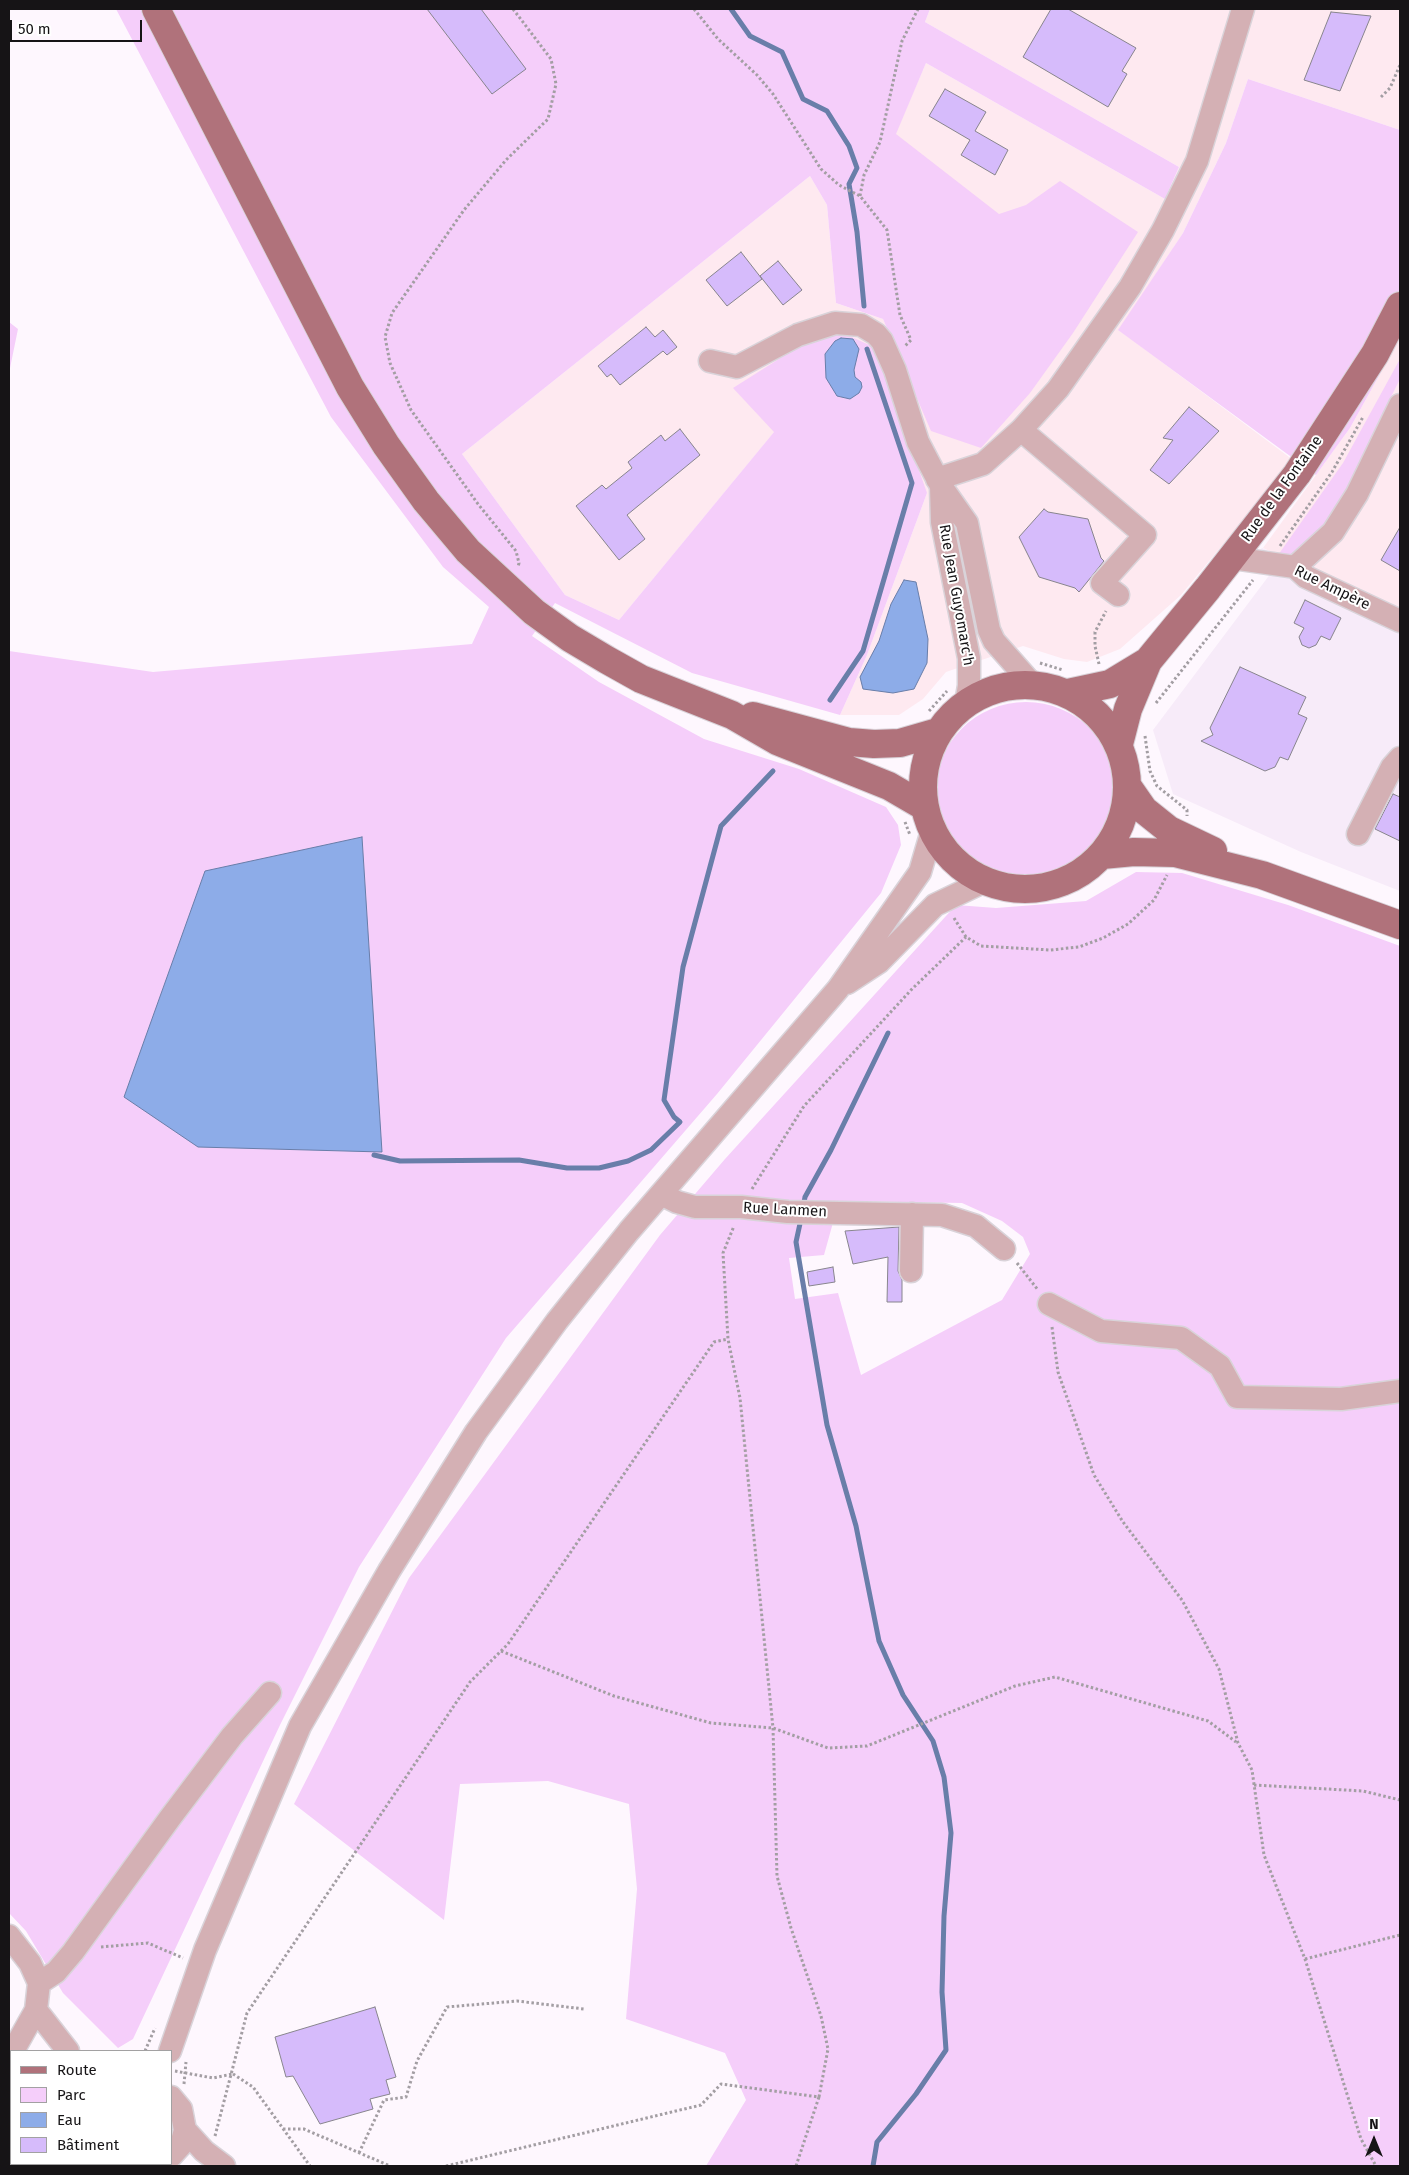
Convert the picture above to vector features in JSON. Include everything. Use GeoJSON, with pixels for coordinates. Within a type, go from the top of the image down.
{"type":"FeatureCollection","features":[{"type":"Feature","properties":{"kind":"main road"},"geometry":{"type":"LineString","coordinates":[[156,9],[350,387],[386,445],[426,501],[468,551],[504,587],[570,638],[607,660],[672,692],[732,714],[777,741],[889,786],[918,817],[946,852],[964,869],[985,881],[1010,888],[1035,889],[1052,885],[1083,872],[1102,855],[1116,835],[1125,812],[1128,787],[1126,765],[1119,744],[1106,723],[1069,683],[1032,672],[1009,685],[986,692],[958,694],[951,716],[931,724],[900,743],[874,744],[850,742],[759,717],[732,714]]}},
{"type":"Feature","properties":{"kind":"main road","name":"Rue de la Fontaine"},"geometry":{"type":"LineString","coordinates":[[1119,744],[1128,709],[1148,661],[1232,558],[1297,474],[1375,354],[1400,306]]}},
{"type":"Feature","properties":{"kind":"main road","name":"Rue de la Fontaine"},"geometry":{"type":"LineString","coordinates":[[1069,683],[1110,684],[1148,661]]}},
{"type":"Feature","properties":{"kind":"main road"},"geometry":{"type":"LineString","coordinates":[[918,817],[924,769],[930,749],[931,724]]}},
{"type":"Feature","properties":{"kind":"main road"},"geometry":{"type":"LineString","coordinates":[[1128,787],[1144,810],[1168,830],[1262,875],[1400,925]]}},
{"type":"Feature","properties":{"kind":"main road"},"geometry":{"type":"LineString","coordinates":[[1102,855],[1166,852],[1262,875]]}},
{"type":"Feature","properties":{"kind":"street"},"geometry":{"type":"LineString","coordinates":[[939,483],[983,464],[1021,430],[1058,390],[1130,287],[1163,230],[1197,161],[1243,9]]}},
{"type":"Feature","properties":{"kind":"street","name":"Rue Jean Guyomarc'h"},"geometry":{"type":"LineString","coordinates":[[710,361],[737,367],[817,327],[835,323],[852,322],[869,328],[876,334],[882,341],[890,361],[918,442],[939,483],[967,523],[989,630],[994,641],[1032,672]]}},
{"type":"Feature","properties":{"kind":"street"},"geometry":{"type":"LineString","coordinates":[[1281,566],[1332,532],[1357,494],[1400,405]]}},
{"type":"Feature","properties":{"kind":"street"},"geometry":{"type":"LineString","coordinates":[[1021,430],[1145,535],[1102,583],[1118,595]]}},
{"type":"Feature","properties":{"kind":"street","name":"Rue Jean Guyomarc'h"},"geometry":{"type":"LineString","coordinates":[[939,483],[942,522],[969,658],[969,686],[958,694]]}},
{"type":"Feature","properties":{"kind":"street","name":"Rue Ampère"},"geometry":{"type":"LineString","coordinates":[[1232,558],[1281,566],[1400,621]]}},
{"type":"Feature","properties":{"kind":"street"},"geometry":{"type":"LineString","coordinates":[[1358,834],[1392,767],[1400,758]]}},
{"type":"Feature","properties":{"kind":"street"},"geometry":{"type":"LineString","coordinates":[[170,2050],[199,1967],[300,1726],[389,1571],[476,1432],[557,1321],[661,1194],[838,989],[920,872],[918,817]]}},
{"type":"Feature","properties":{"kind":"street"},"geometry":{"type":"LineString","coordinates":[[838,989],[879,962],[936,905],[985,881]]}},
{"type":"Feature","properties":{"kind":"street","name":"Rue Lanmen"},"geometry":{"type":"LineString","coordinates":[[661,1194],[677,1202],[695,1207],[741,1207],[788,1212],[942,1215],[976,1226],[1004,1250]]}},
{"type":"Feature","properties":{"kind":"street"},"geometry":{"type":"LineString","coordinates":[[911,1271],[912,1214]]}},
{"type":"Feature","properties":{"kind":"street"},"geometry":{"type":"LineString","coordinates":[[1048,1304],[1101,1331],[1181,1338],[1220,1366],[1237,1397],[1340,1399],[1400,1392]]}},
{"type":"Feature","properties":{"kind":"street"},"geometry":{"type":"LineString","coordinates":[[39,1983],[56,1972],[73,1952],[232,1736],[270,1693]]}},
{"type":"Feature","properties":{"kind":"street"},"geometry":{"type":"LineString","coordinates":[[9,1936],[30,1963],[39,1983],[36,2010],[17,2050]]}},
{"type":"Feature","properties":{"kind":"street"},"geometry":{"type":"LineString","coordinates":[[36,2010],[67,2050]]}},
{"type":"Feature","properties":{"kind":"street"},"geometry":{"type":"LineString","coordinates":[[172,2098],[181,2109],[185,2130],[181,2144],[172,2155]]}},
{"type":"Feature","properties":{"kind":"street"},"geometry":{"type":"LineString","coordinates":[[185,2130],[204,2151],[224,2166]]}},
{"type":"Feature","properties":{"kind":"street"},"geometry":{"type":"LineString","coordinates":[[172,2162],[188,2166]]}},
{"type":"Feature","properties":{"kind":"path"},"geometry":{"type":"LineString","coordinates":[[504,587],[515,574],[519,563],[516,551],[478,504],[411,410],[390,363],[385,337],[392,312],[464,210],[506,160],[548,119],[556,84],[551,59],[513,9]]}},
{"type":"Feature","properties":{"kind":"path"},"geometry":{"type":"LineString","coordinates":[[694,9],[718,39],[757,75],[773,94],[821,169],[839,185],[860,196],[887,230],[900,315],[911,340],[890,361]]}},
{"type":"Feature","properties":{"kind":"path"},"geometry":{"type":"LineString","coordinates":[[860,196],[864,176],[880,142],[902,41],[918,9]]}},
{"type":"Feature","properties":{"kind":"path"},"geometry":{"type":"LineString","coordinates":[[1381,97],[1390,88],[1400,65]]}},
{"type":"Feature","properties":{"kind":"path"},"geometry":{"type":"LineString","coordinates":[[1154,705],[1281,566],[1364,415]]}},
{"type":"Feature","properties":{"kind":"path"},"geometry":{"type":"LineString","coordinates":[[1102,672],[1094,646],[1096,632],[1102,617],[1118,595]]}},
{"type":"Feature","properties":{"kind":"path"},"geometry":{"type":"LineString","coordinates":[[1032,672],[1069,683]]}},
{"type":"Feature","properties":{"kind":"path"},"geometry":{"type":"LineString","coordinates":[[931,724],[958,694]]}},
{"type":"Feature","properties":{"kind":"path"},"geometry":{"type":"LineString","coordinates":[[1145,734],[1150,770],[1157,786],[1187,810],[1187,816]]}},
{"type":"Feature","properties":{"kind":"path"},"geometry":{"type":"LineString","coordinates":[[953,917],[966,937],[981,946],[1050,950],[1079,947],[1104,938],[1128,924],[1154,900],[1168,872]]}},
{"type":"Feature","properties":{"kind":"path"},"geometry":{"type":"LineString","coordinates":[[796,2166],[819,2097],[828,2049],[821,2016],[791,1928],[777,1876],[773,1728],[740,1398],[728,1339],[723,1253],[741,1207],[804,1106],[912,989],[966,937]]}},
{"type":"Feature","properties":{"kind":"path"},"geometry":{"type":"LineString","coordinates":[[1004,1250],[1048,1304],[1058,1372],[1094,1475],[1123,1522],[1182,1600],[1219,1670],[1238,1743],[1252,1770],[1264,1855],[1305,1959],[1361,2139],[1376,2166]]}},
{"type":"Feature","properties":{"kind":"path"},"geometry":{"type":"LineString","coordinates":[[211,2143],[218,2130],[247,2013],[470,1682],[501,1651],[714,1342],[728,1339]]}},
{"type":"Feature","properties":{"kind":"path"},"geometry":{"type":"LineString","coordinates":[[501,1651],[623,1698],[711,1723],[773,1728],[828,1748],[867,1746],[1015,1686],[1055,1677],[1208,1721],[1238,1743]]}},
{"type":"Feature","properties":{"kind":"path"},"geometry":{"type":"LineString","coordinates":[[1254,1785],[1363,1791],[1400,1800]]}},
{"type":"Feature","properties":{"kind":"path"},"geometry":{"type":"LineString","coordinates":[[1305,1959],[1400,1935]]}},
{"type":"Feature","properties":{"kind":"path"},"geometry":{"type":"LineString","coordinates":[[73,1952],[148,1943],[177,1954],[199,1967]]}},
{"type":"Feature","properties":{"kind":"path"},"geometry":{"type":"LineString","coordinates":[[359,2153],[384,2100],[406,2097],[417,2061],[447,2008],[518,2001],[584,2009]]}},
{"type":"Feature","properties":{"kind":"path"},"geometry":{"type":"LineString","coordinates":[[172,2070],[213,2078],[232,2074],[253,2087],[310,2166]]}},
{"type":"Feature","properties":{"kind":"path"},"geometry":{"type":"LineString","coordinates":[[446,2166],[701,2105],[722,2084],[819,2097]]}},
{"type":"Feature","properties":{"kind":"path"},"geometry":{"type":"LineString","coordinates":[[283,2129],[304,2129],[390,2166]]}},
{"type":"Feature","properties":{"kind":"shaded area"},"geometry":{"type":"Polygon","coordinates":[[[930,9],[1400,9],[1400,130],[1248,79],[1226,143],[1183,233],[1119,330],[1293,460],[1181,595],[1120,649],[1087,662],[1064,659],[1023,646],[946,672],[923,699],[899,715],[840,715],[867,655],[927,493],[734,388],[775,431],[619,620],[565,595],[462,454],[810,176],[827,205],[836,303],[883,319],[907,371],[879,170],[926,63],[1165,199],[1179,167],[925,22],[930,9]]]}},
{"type":"Feature","properties":{"kind":"shaded area"},"geometry":{"type":"Polygon","coordinates":[[[1400,338],[1400,613],[1263,548],[1350,428],[1400,338]]]}},
{"type":"Feature","properties":{"kind":"shaded area"},"geometry":{"type":"Polygon","coordinates":[[[1262,548],[1400,613],[1400,891],[1301,852],[1173,794],[1153,730],[1271,573],[1247,565],[1262,548]]]}},
{"type":"Feature","properties":{"kind":"green space"},"geometry":{"type":"Polygon","coordinates":[[[116,9],[930,9],[925,22],[1179,167],[1165,199],[926,63],[896,134],[999,214],[1026,205],[1060,181],[1138,232],[1073,333],[1030,393],[981,448],[931,431],[883,319],[836,303],[827,205],[810,176],[462,454],[565,595],[619,620],[774,432],[733,388],[809,340],[838,331],[876,348],[927,493],[867,655],[840,715],[692,673],[555,603],[532,636],[599,682],[704,739],[799,769],[886,807],[898,825],[901,845],[881,893],[717,1094],[506,1338],[359,1567],[280,1725],[133,2039],[118,2048],[63,1993],[26,1931],[9,1913],[9,651],[153,672],[472,644],[489,607],[443,567],[331,417],[116,9]]]}},
{"type":"Feature","properties":{"kind":"green space"},"geometry":{"type":"Polygon","coordinates":[[[1248,79],[1400,130],[1400,338],[1350,428],[1316,475],[1118,330],[1183,233],[1226,143],[1248,79]]]}},
{"type":"Feature","properties":{"kind":"green space"},"geometry":{"type":"Polygon","coordinates":[[[9,322],[18,329],[9,373],[9,322]]]}},
{"type":"Feature","properties":{"kind":"green space"},"geometry":{"type":"Polygon","coordinates":[[[1400,359],[1400,379],[1373,433],[1349,499],[1304,548],[1287,558],[1276,558],[1343,463],[1400,359]]]}},
{"type":"Feature","properties":{"kind":"green space"},"geometry":{"type":"Polygon","coordinates":[[[1026,702],[1044,704],[1061,709],[1084,723],[1096,735],[1110,758],[1115,775],[1117,793],[1115,811],[1110,828],[1096,851],[1084,863],[1061,877],[1044,882],[1026,884],[1008,882],[991,877],[968,863],[956,851],[942,828],[937,811],[935,793],[937,775],[942,758],[956,735],[968,723],[991,709],[1008,704],[1026,702]]]}},
{"type":"Feature","properties":{"kind":"green space"},"geometry":{"type":"Polygon","coordinates":[[[1136,872],[1182,873],[1288,905],[1400,946],[1400,2166],[706,2166],[746,2100],[725,2053],[626,2019],[637,1889],[629,1804],[548,1781],[460,1784],[444,1920],[294,1804],[409,1578],[660,1235],[725,1159],[956,905],[996,908],[1086,901],[1136,872]],[[839,1201],[824,1255],[789,1258],[795,1299],[838,1293],[861,1375],[1002,1300],[1030,1254],[1023,1237],[1002,1221],[962,1203],[839,1201]]]}},
{"type":"Feature","properties":{"kind":"water"},"geometry":{"type":"Polygon","coordinates":[[[841,338],[853,339],[859,349],[854,370],[855,377],[861,382],[862,387],[859,393],[850,399],[837,396],[826,378],[825,354],[835,341],[841,338]]]}},
{"type":"Feature","properties":{"kind":"water"},"geometry":{"type":"Polygon","coordinates":[[[904,580],[916,582],[928,639],[927,663],[914,689],[893,693],[863,689],[860,677],[879,641],[891,604],[904,580]]]}},
{"type":"Feature","properties":{"kind":"water"},"geometry":{"type":"Polygon","coordinates":[[[362,837],[382,1152],[198,1147],[124,1097],[205,871],[362,837]]]}},
{"type":"Feature","properties":{"kind":"building"},"geometry":{"type":"Polygon","coordinates":[[[427,9],[481,9],[526,69],[492,94],[427,9]]]}},
{"type":"Feature","properties":{"kind":"building"},"geometry":{"type":"Polygon","coordinates":[[[1051,9],[1068,9],[1136,48],[1122,71],[1127,74],[1108,107],[1023,57],[1051,9]]]}},
{"type":"Feature","properties":{"kind":"building"},"geometry":{"type":"Polygon","coordinates":[[[1331,12],[1371,16],[1340,91],[1304,80],[1331,12]]]}},
{"type":"Feature","properties":{"kind":"building"},"geometry":{"type":"Polygon","coordinates":[[[945,89],[986,112],[975,131],[1008,150],[995,175],[961,155],[970,140],[929,116],[945,89]]]}},
{"type":"Feature","properties":{"kind":"building"},"geometry":{"type":"Polygon","coordinates":[[[741,252],[762,279],[727,306],[706,280],[741,252]]]}},
{"type":"Feature","properties":{"kind":"building"},"geometry":{"type":"Polygon","coordinates":[[[778,261],[802,290],[783,305],[760,276],[778,261]]]}},
{"type":"Feature","properties":{"kind":"building"},"geometry":{"type":"Polygon","coordinates":[[[646,327],[655,337],[663,330],[677,347],[667,355],[663,351],[620,385],[611,374],[607,377],[598,366],[646,327]]]}},
{"type":"Feature","properties":{"kind":"building"},"geometry":{"type":"Polygon","coordinates":[[[1189,407],[1219,431],[1169,484],[1150,470],[1173,440],[1163,438],[1189,407]]]}},
{"type":"Feature","properties":{"kind":"building"},"geometry":{"type":"Polygon","coordinates":[[[680,429],[700,455],[627,515],[645,539],[619,560],[576,506],[602,485],[606,489],[632,468],[628,462],[661,435],[665,441],[680,429]]]}},
{"type":"Feature","properties":{"kind":"building"},"geometry":{"type":"Polygon","coordinates":[[[1044,509],[1048,512],[1088,519],[1101,558],[1104,561],[1079,592],[1075,588],[1039,577],[1019,537],[1044,509]]]}},
{"type":"Feature","properties":{"kind":"building"},"geometry":{"type":"Polygon","coordinates":[[[1400,527],[1400,571],[1381,560],[1400,527]]]}},
{"type":"Feature","properties":{"kind":"building"},"geometry":{"type":"Polygon","coordinates":[[[1305,600],[1341,618],[1330,640],[1321,636],[1316,645],[1309,648],[1302,645],[1299,637],[1304,628],[1294,623],[1305,600]]]}},
{"type":"Feature","properties":{"kind":"building"},"geometry":{"type":"Polygon","coordinates":[[[1240,667],[1306,697],[1298,714],[1307,718],[1288,760],[1280,757],[1275,767],[1265,771],[1201,741],[1213,735],[1210,728],[1240,667]]]}},
{"type":"Feature","properties":{"kind":"building"},"geometry":{"type":"Polygon","coordinates":[[[1393,794],[1400,797],[1400,841],[1375,829],[1393,794]]]}},
{"type":"Feature","properties":{"kind":"building"},"geometry":{"type":"Polygon","coordinates":[[[899,1227],[898,1271],[902,1280],[902,1302],[887,1302],[888,1257],[853,1264],[845,1231],[899,1227]]]}},
{"type":"Feature","properties":{"kind":"building"},"geometry":{"type":"Polygon","coordinates":[[[833,1267],[835,1282],[809,1286],[807,1272],[833,1267]]]}},
{"type":"Feature","properties":{"kind":"building"},"geometry":{"type":"Polygon","coordinates":[[[375,2007],[396,2077],[386,2080],[390,2094],[370,2099],[373,2109],[320,2124],[293,2076],[286,2077],[275,2037],[375,2007]]]}},
{"type":"Feature","properties":{"kind":"waterway"},"geometry":{"type":"LineString","coordinates":[[731,9],[750,36],[782,52],[803,99],[827,111],[849,146],[857,168],[849,184],[857,232],[864,306]]}},
{"type":"Feature","properties":{"kind":"waterway"},"geometry":{"type":"LineString","coordinates":[[830,700],[863,651],[912,483],[867,349]]}},
{"type":"Feature","properties":{"kind":"waterway"},"geometry":{"type":"LineString","coordinates":[[374,1155],[400,1161],[519,1160],[567,1168],[599,1168],[628,1161],[651,1150],[680,1122],[674,1117],[664,1100],[683,967],[721,826],[773,771]]}},
{"type":"Feature","properties":{"kind":"waterway"},"geometry":{"type":"LineString","coordinates":[[803,1208],[805,1197],[831,1150],[888,1033]]}},
{"type":"Feature","properties":{"kind":"waterway"},"geometry":{"type":"LineString","coordinates":[[801,1219],[796,1242],[827,1425],[856,1526],[879,1641],[903,1695],[933,1741],[944,1777],[951,1833],[944,1916],[942,1992],[946,2050],[916,2094],[877,2142],[873,2166]]}}]}
